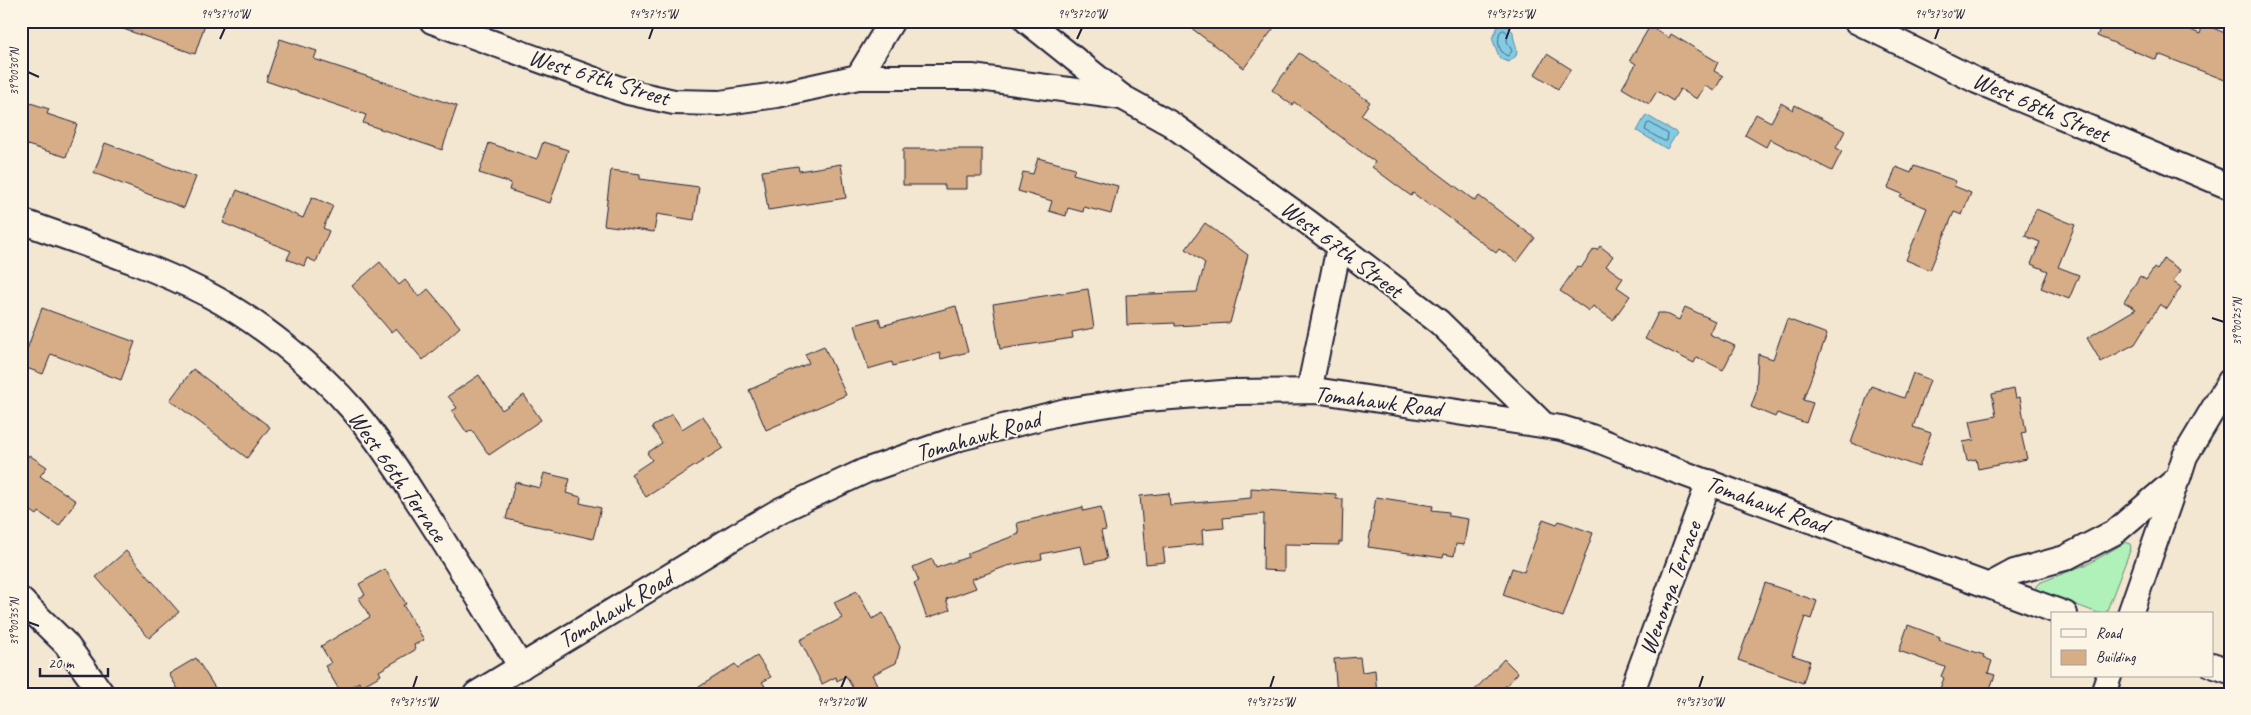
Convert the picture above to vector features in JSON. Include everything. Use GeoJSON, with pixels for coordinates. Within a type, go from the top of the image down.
{"type":"FeatureCollection","features":[{"type":"Feature","properties":{"kind":"street","name":"West 67th Street"},"geometry":{"type":"LineString","coordinates":[[432,21],[628,92],[674,102],[720,103],[785,94],[858,77],[972,76],[1122,97]]}},
{"type":"Feature","properties":{"kind":"street"},"geometry":{"type":"LineString","coordinates":[[858,77],[892,21]]}},
{"type":"Feature","properties":{"kind":"street","name":"West 67th Street"},"geometry":{"type":"LineString","coordinates":[[1027,21],[1122,97],[1171,124],[1309,223],[1339,248],[1439,322],[1543,424]]}},
{"type":"Feature","properties":{"kind":"street","name":"West 68th Street"},"geometry":{"type":"LineString","coordinates":[[1856,21],[1977,81],[2230,187]]}},
{"type":"Feature","properties":{"kind":"street","name":"West 66th Terrace"},"geometry":{"type":"LineString","coordinates":[[21,221],[146,266],[208,294],[246,317],[330,385],[354,410],[382,446],[521,667]]}},
{"type":"Feature","properties":{"kind":"street"},"geometry":{"type":"LineString","coordinates":[[1310,391],[1339,248]]}},
{"type":"Feature","properties":{"kind":"street"},"geometry":{"type":"LineString","coordinates":[[2131,612],[2185,456],[2230,381]]}},
{"type":"Feature","properties":{"kind":"street","name":"Tomahawk Road"},"geometry":{"type":"LineString","coordinates":[[476,694],[781,510],[865,471],[960,438],[1066,411],[1134,400],[1234,392],[1321,390],[1543,424],[1592,436],[1709,482],[1990,585]]}},
{"type":"Feature","properties":{"kind":"street"},"geometry":{"type":"LineString","coordinates":[[1990,585],[2014,572],[2065,558],[2115,532],[2178,478]]}},
{"type":"Feature","properties":{"kind":"street","name":"Wenonga Terrace"},"geometry":{"type":"LineString","coordinates":[[1631,694],[1709,482]]}},
{"type":"Feature","properties":{"kind":"street"},"geometry":{"type":"LineString","coordinates":[[1990,585],[2060,612]]}},
{"type":"Feature","properties":{"kind":"street"},"geometry":{"type":"LineString","coordinates":[[21,600],[66,644],[102,694]]}},
{"type":"Feature","properties":{"kind":"street"},"geometry":{"type":"LineString","coordinates":[[2214,666],[2230,671]]}},
{"type":"Feature","properties":{"kind":"street"},"geometry":{"type":"LineString","coordinates":[[2103,694],[2108,678]]}},
{"type":"Feature","properties":{"kind":"green space"},"geometry":{"type":"Polygon","coordinates":[[[2126,542],[2130,544],[2131,548],[2106,612],[2095,612],[2036,590],[2036,586],[2039,583],[2090,563],[2126,542]]]}},
{"type":"Feature","properties":{"kind":"water"},"geometry":{"type":"Polygon","coordinates":[[[1501,21],[1510,23],[1509,27],[1513,32],[1517,53],[1509,62],[1500,59],[1492,38],[1501,21]]]}},
{"type":"Feature","properties":{"kind":"water"},"geometry":{"type":"Polygon","coordinates":[[[1646,115],[1677,133],[1667,149],[1637,131],[1646,115]]]}},
{"type":"Feature","properties":{"kind":"building"},"geometry":{"type":"Polygon","coordinates":[[[110,21],[206,21],[195,54],[109,24],[110,21]]]}},
{"type":"Feature","properties":{"kind":"building"},"geometry":{"type":"Polygon","coordinates":[[[1182,21],[1279,21],[1244,68],[1182,21]]]}},
{"type":"Feature","properties":{"kind":"building"},"geometry":{"type":"Polygon","coordinates":[[[2103,21],[2170,21],[2200,34],[2203,24],[2230,35],[2230,82],[2158,54],[2156,60],[2097,36],[2103,21]]]}},
{"type":"Feature","properties":{"kind":"building"},"geometry":{"type":"Polygon","coordinates":[[[1650,26],[1669,38],[1671,34],[1718,62],[1714,71],[1723,76],[1714,91],[1705,86],[1697,99],[1680,89],[1673,101],[1657,91],[1649,104],[1622,88],[1636,64],[1630,60],[1650,26]]]}},
{"type":"Feature","properties":{"kind":"building"},"geometry":{"type":"Polygon","coordinates":[[[280,39],[317,51],[314,59],[457,106],[442,150],[363,123],[366,115],[266,81],[280,39]]]}},
{"type":"Feature","properties":{"kind":"building"},"geometry":{"type":"Polygon","coordinates":[[[1299,53],[1370,102],[1361,115],[1475,201],[1479,196],[1535,238],[1517,262],[1499,249],[1496,253],[1431,204],[1430,206],[1413,193],[1411,196],[1372,167],[1375,162],[1294,102],[1292,105],[1272,90],[1299,53]]]}},
{"type":"Feature","properties":{"kind":"building"},"geometry":{"type":"Polygon","coordinates":[[[1547,54],[1571,69],[1558,89],[1535,74],[1547,54]]]}},
{"type":"Feature","properties":{"kind":"building"},"geometry":{"type":"Polygon","coordinates":[[[21,100],[49,109],[47,114],[77,124],[66,157],[21,143],[21,100]]]}},
{"type":"Feature","properties":{"kind":"building"},"geometry":{"type":"Polygon","coordinates":[[[1781,103],[1793,110],[1795,105],[1845,131],[1836,148],[1842,151],[1832,171],[1770,139],[1766,147],[1745,135],[1756,114],[1771,122],[1781,103]]]}},
{"type":"Feature","properties":{"kind":"building"},"geometry":{"type":"Polygon","coordinates":[[[543,142],[568,150],[550,203],[509,190],[511,183],[479,173],[489,143],[537,159],[543,142]]]}},
{"type":"Feature","properties":{"kind":"building"},"geometry":{"type":"Polygon","coordinates":[[[105,143],[196,177],[184,208],[94,173],[105,143]]]}},
{"type":"Feature","properties":{"kind":"building"},"geometry":{"type":"Polygon","coordinates":[[[903,149],[982,149],[982,177],[967,177],[967,189],[945,189],[945,185],[903,185],[903,149]]]}},
{"type":"Feature","properties":{"kind":"building"},"geometry":{"type":"Polygon","coordinates":[[[1038,158],[1075,168],[1073,174],[1118,186],[1111,214],[1084,207],[1083,212],[1068,208],[1066,216],[1049,211],[1052,201],[1018,191],[1023,172],[1033,174],[1038,158]]]}},
{"type":"Feature","properties":{"kind":"building"},"geometry":{"type":"Polygon","coordinates":[[[841,164],[846,198],[768,210],[762,171],[798,166],[799,171],[841,164]]]}},
{"type":"Feature","properties":{"kind":"building"},"geometry":{"type":"Polygon","coordinates":[[[1914,166],[1956,181],[1954,186],[1971,193],[1962,215],[1954,212],[1930,270],[1906,260],[1927,208],[1900,197],[1902,194],[1888,188],[1896,167],[1911,173],[1914,166]]]}},
{"type":"Feature","properties":{"kind":"building"},"geometry":{"type":"Polygon","coordinates":[[[611,170],[640,174],[640,179],[699,187],[694,220],[657,214],[654,232],[604,225],[611,170]]]}},
{"type":"Feature","properties":{"kind":"building"},"geometry":{"type":"Polygon","coordinates":[[[237,190],[303,218],[312,197],[333,206],[323,228],[329,231],[316,262],[307,258],[304,266],[287,259],[291,251],[223,223],[237,190]]]}},
{"type":"Feature","properties":{"kind":"building"},"geometry":{"type":"Polygon","coordinates":[[[2036,209],[2075,225],[2058,267],[2079,275],[2069,299],[2041,288],[2048,271],[2031,264],[2040,242],[2025,236],[2036,209]]]}},
{"type":"Feature","properties":{"kind":"building"},"geometry":{"type":"Polygon","coordinates":[[[1205,223],[1248,255],[1230,323],[1175,326],[1175,323],[1127,325],[1126,295],[1197,292],[1205,263],[1186,249],[1205,223]]]}},
{"type":"Feature","properties":{"kind":"building"},"geometry":{"type":"Polygon","coordinates":[[[1600,246],[1613,256],[1606,266],[1623,278],[1617,287],[1630,296],[1613,320],[1593,306],[1589,311],[1560,291],[1577,266],[1581,268],[1594,249],[1597,250],[1600,246]]]}},
{"type":"Feature","properties":{"kind":"building"},"geometry":{"type":"Polygon","coordinates":[[[2164,259],[2180,270],[2173,282],[2181,287],[2167,309],[2160,304],[2135,344],[2101,362],[2087,338],[2136,309],[2124,302],[2140,276],[2146,280],[2154,268],[2157,270],[2164,259]]]}},
{"type":"Feature","properties":{"kind":"building"},"geometry":{"type":"Polygon","coordinates":[[[380,262],[399,285],[405,280],[419,297],[428,289],[460,327],[423,360],[396,328],[391,332],[352,286],[380,262]]]}},
{"type":"Feature","properties":{"kind":"building"},"geometry":{"type":"Polygon","coordinates":[[[1088,289],[1094,328],[1072,332],[1073,338],[1000,349],[993,304],[1088,289]]]}},
{"type":"Feature","properties":{"kind":"building"},"geometry":{"type":"Polygon","coordinates":[[[956,306],[968,352],[941,359],[940,353],[893,366],[892,362],[868,369],[855,325],[879,318],[881,326],[956,306]]]}},
{"type":"Feature","properties":{"kind":"building"},"geometry":{"type":"Polygon","coordinates":[[[1685,307],[1715,321],[1709,334],[1735,346],[1723,370],[1697,357],[1694,363],[1645,339],[1658,313],[1665,313],[1679,320],[1685,307]]]}},
{"type":"Feature","properties":{"kind":"building"},"geometry":{"type":"Polygon","coordinates":[[[42,308],[135,342],[121,380],[51,354],[43,374],[21,366],[42,308]]]}},
{"type":"Feature","properties":{"kind":"building"},"geometry":{"type":"Polygon","coordinates":[[[1787,319],[1827,334],[1803,400],[1813,403],[1806,423],[1777,413],[1775,417],[1751,407],[1756,393],[1758,354],[1773,359],[1787,319]]]}},
{"type":"Feature","properties":{"kind":"building"},"geometry":{"type":"Polygon","coordinates":[[[824,346],[846,395],[766,430],[749,390],[809,363],[805,354],[824,346]]]}},
{"type":"Feature","properties":{"kind":"building"},"geometry":{"type":"Polygon","coordinates":[[[193,369],[270,427],[247,458],[170,400],[193,369]]]}},
{"type":"Feature","properties":{"kind":"building"},"geometry":{"type":"Polygon","coordinates":[[[1913,373],[1930,380],[1913,427],[1931,433],[1919,467],[1851,443],[1871,386],[1904,398],[1913,373]]]}},
{"type":"Feature","properties":{"kind":"building"},"geometry":{"type":"Polygon","coordinates":[[[479,375],[502,410],[524,395],[541,420],[489,455],[472,430],[467,433],[452,411],[457,408],[448,396],[479,375]]]}},
{"type":"Feature","properties":{"kind":"building"},"geometry":{"type":"Polygon","coordinates":[[[2014,389],[2016,398],[2020,397],[2026,432],[2021,433],[2027,459],[1978,469],[1976,459],[1967,461],[1963,442],[1974,440],[1970,421],[1996,416],[1992,394],[2014,389]]]}},
{"type":"Feature","properties":{"kind":"building"},"geometry":{"type":"Polygon","coordinates":[[[672,414],[682,429],[703,416],[723,448],[646,497],[631,474],[652,460],[647,453],[662,443],[652,427],[672,414]]]}},
{"type":"Feature","properties":{"kind":"building"},"geometry":{"type":"Polygon","coordinates":[[[29,455],[47,467],[40,476],[76,501],[59,526],[39,512],[37,515],[21,504],[21,463],[23,464],[29,455]]]}},
{"type":"Feature","properties":{"kind":"building"},"geometry":{"type":"Polygon","coordinates":[[[544,473],[570,479],[566,493],[581,497],[580,503],[601,508],[593,539],[506,519],[515,482],[540,488],[544,473]]]}},
{"type":"Feature","properties":{"kind":"building"},"geometry":{"type":"Polygon","coordinates":[[[1251,488],[1336,494],[1336,499],[1343,499],[1342,542],[1339,542],[1339,545],[1284,544],[1284,571],[1263,570],[1264,514],[1223,518],[1224,528],[1202,530],[1203,544],[1163,548],[1165,562],[1146,564],[1140,496],[1169,493],[1170,505],[1251,498],[1251,488]]]}},
{"type":"Feature","properties":{"kind":"building"},"geometry":{"type":"Polygon","coordinates":[[[1376,497],[1433,506],[1432,510],[1449,512],[1449,516],[1468,519],[1464,545],[1456,544],[1454,556],[1444,554],[1443,558],[1368,547],[1376,497]]]}},
{"type":"Feature","properties":{"kind":"building"},"geometry":{"type":"Polygon","coordinates":[[[1083,507],[1083,511],[1101,507],[1106,530],[1101,531],[1107,559],[1085,564],[1081,546],[1041,554],[1042,559],[1007,566],[972,579],[976,588],[946,599],[950,610],[927,618],[914,583],[919,581],[913,567],[932,559],[936,568],[968,557],[968,553],[1019,534],[1017,523],[1083,507]]]}},
{"type":"Feature","properties":{"kind":"building"},"geometry":{"type":"Polygon","coordinates":[[[1543,519],[1557,524],[1559,521],[1593,533],[1563,617],[1503,595],[1512,568],[1524,572],[1543,519]]]}},
{"type":"Feature","properties":{"kind":"building"},"geometry":{"type":"Polygon","coordinates":[[[126,551],[179,612],[149,638],[96,577],[126,551]]]}},
{"type":"Feature","properties":{"kind":"building"},"geometry":{"type":"Polygon","coordinates":[[[385,569],[406,604],[403,605],[424,640],[414,645],[415,650],[379,671],[381,675],[360,687],[359,682],[341,693],[325,666],[331,663],[321,646],[370,617],[359,598],[365,595],[359,584],[385,569]]]}},
{"type":"Feature","properties":{"kind":"building"},"geometry":{"type":"Polygon","coordinates":[[[1765,583],[1817,601],[1811,619],[1805,617],[1792,655],[1810,661],[1803,683],[1738,660],[1765,583]]]}},
{"type":"Feature","properties":{"kind":"building"},"geometry":{"type":"Polygon","coordinates":[[[857,591],[872,619],[883,613],[900,647],[896,663],[872,675],[879,688],[867,694],[856,694],[846,676],[837,681],[836,677],[822,684],[800,640],[842,618],[834,602],[857,591]]]}},
{"type":"Feature","properties":{"kind":"building"},"geometry":{"type":"Polygon","coordinates":[[[1908,625],[1940,637],[1939,640],[1984,655],[1983,657],[1992,661],[1988,673],[1995,675],[1988,694],[1938,694],[1944,678],[1941,676],[1945,667],[1899,651],[1908,625]]]}},
{"type":"Feature","properties":{"kind":"building"},"geometry":{"type":"Polygon","coordinates":[[[757,656],[771,677],[762,682],[765,686],[762,688],[765,694],[688,694],[735,664],[738,668],[757,656]]]}},
{"type":"Feature","properties":{"kind":"building"},"geometry":{"type":"Polygon","coordinates":[[[1360,657],[1362,672],[1375,670],[1377,694],[1337,694],[1334,659],[1360,657]]]}},
{"type":"Feature","properties":{"kind":"building"},"geometry":{"type":"Polygon","coordinates":[[[196,658],[219,694],[181,694],[169,674],[196,658]]]}},
{"type":"Feature","properties":{"kind":"building"},"geometry":{"type":"Polygon","coordinates":[[[1504,659],[1518,673],[1498,694],[1471,694],[1504,659]]]}}]}
